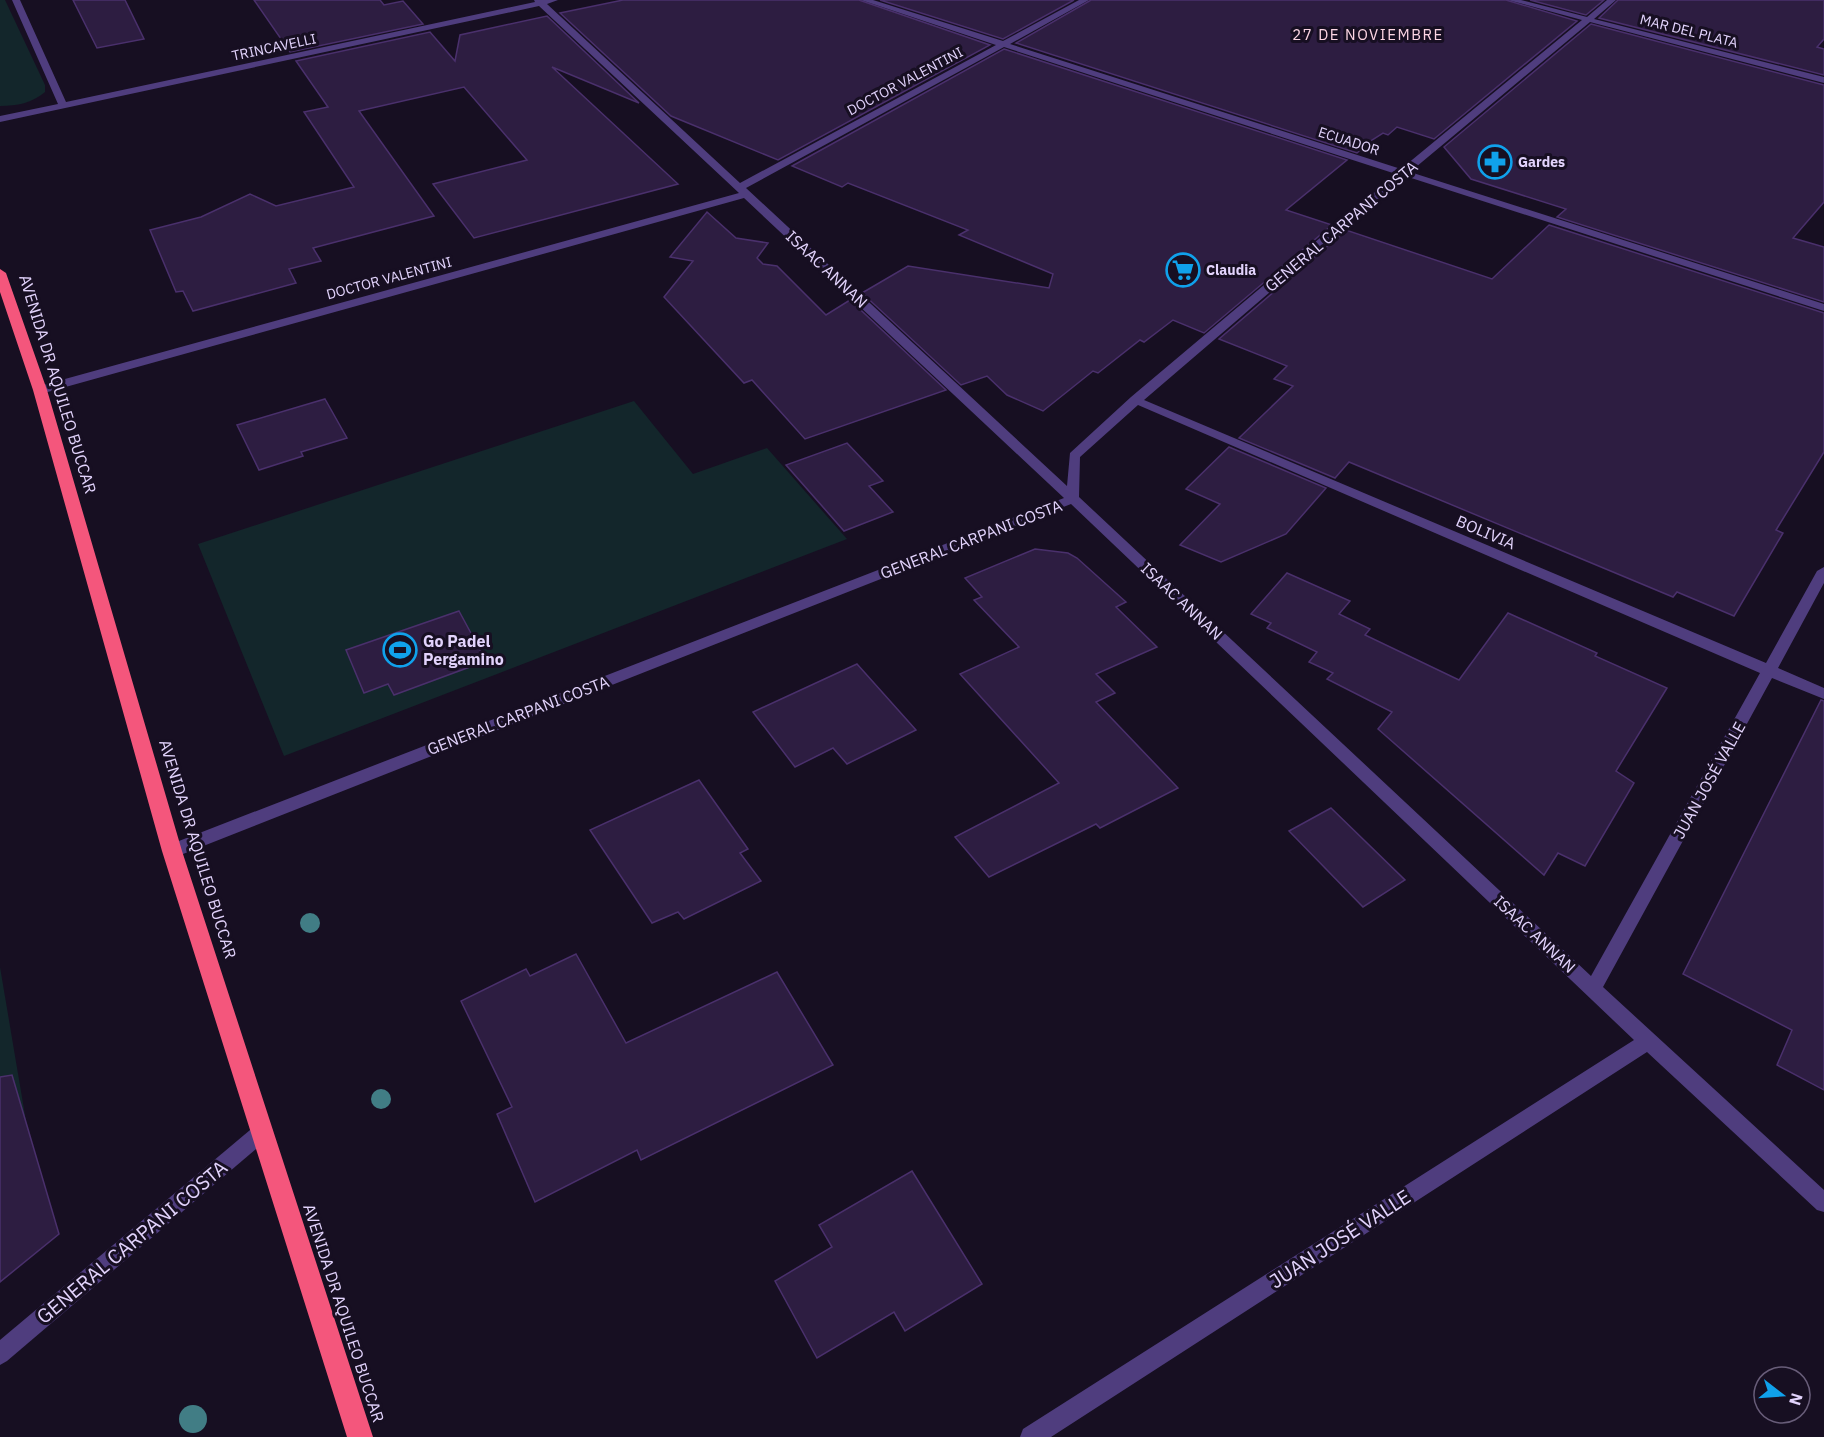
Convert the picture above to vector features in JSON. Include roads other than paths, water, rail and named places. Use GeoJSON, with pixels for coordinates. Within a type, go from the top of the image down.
{"type":"FeatureCollection","features":[{"type":"Feature","properties":{"kind":"highway","name":"AVENIDA DR AQUILEO BUCCAR"},"geometry":{"type":"LineString","coordinates":[[0,273],[40,390],[172,850],[360,1437]]}},
{"type":"Feature","properties":{"kind":"street"},"geometry":{"type":"LineString","coordinates":[[16,0],[63,105]]}},
{"type":"Feature","properties":{"kind":"street","name":"TRINCAVELLI"},"geometry":{"type":"LineString","coordinates":[[0,119],[554,0]]}},
{"type":"Feature","properties":{"kind":"street","name":"ECUADOR"},"geometry":{"type":"LineString","coordinates":[[865,0],[1824,308]]}},
{"type":"Feature","properties":{"kind":"street","name":"DOCTOR VALENTINI"},"geometry":{"type":"LineString","coordinates":[[40,390],[743,191],[1085,0]]}},
{"type":"Feature","properties":{"kind":"street","name":"MAR DEL PLATA"},"geometry":{"type":"LineString","coordinates":[[1512,0],[1824,80]]}},
{"type":"Feature","properties":{"kind":"street","name":"GENERAL CARPANI COSTA"},"geometry":{"type":"LineString","coordinates":[[172,850],[1072,499],[1074,456],[1135,400],[1612,0]]}},
{"type":"Feature","properties":{"kind":"street","name":"ISAAC ANNAN"},"geometry":{"type":"LineString","coordinates":[[540,2],[1648,1041],[1824,1203]]}},
{"type":"Feature","properties":{"kind":"street","name":"BOLIVIA"},"geometry":{"type":"LineString","coordinates":[[1135,400],[1824,694]]}},
{"type":"Feature","properties":{"kind":"street","name":"JUAN JOSÉ VALLE"},"geometry":{"type":"LineString","coordinates":[[1593,989],[1824,571]]}},
{"type":"Feature","properties":{"kind":"street","name":"JUAN JOSÉ VALLE"},"geometry":{"type":"LineString","coordinates":[[1031,1437],[1648,1041]]}},
{"type":"Feature","properties":{"kind":"street","name":"GENERAL CARPANI COSTA"},"geometry":{"type":"LineString","coordinates":[[0,1354],[263,1131]]}},
{"type":"Feature","properties":{"kind":"place","name":"Gardes"},"geometry":{"type":"Point","coordinates":[1495,162]}},
{"type":"Feature","properties":{"kind":"place","name":"Claudia"},"geometry":{"type":"Point","coordinates":[1183,270]}},
{"type":"Feature","properties":{"kind":"place","name":"Go Padel Pergamino"},"geometry":{"type":"Point","coordinates":[400,650]}},
{"type":"Feature","properties":{"kind":"district","name":"27 DE NOVIEMBRE"},"geometry":{"type":"Point","coordinates":[1368,35]}}]}
